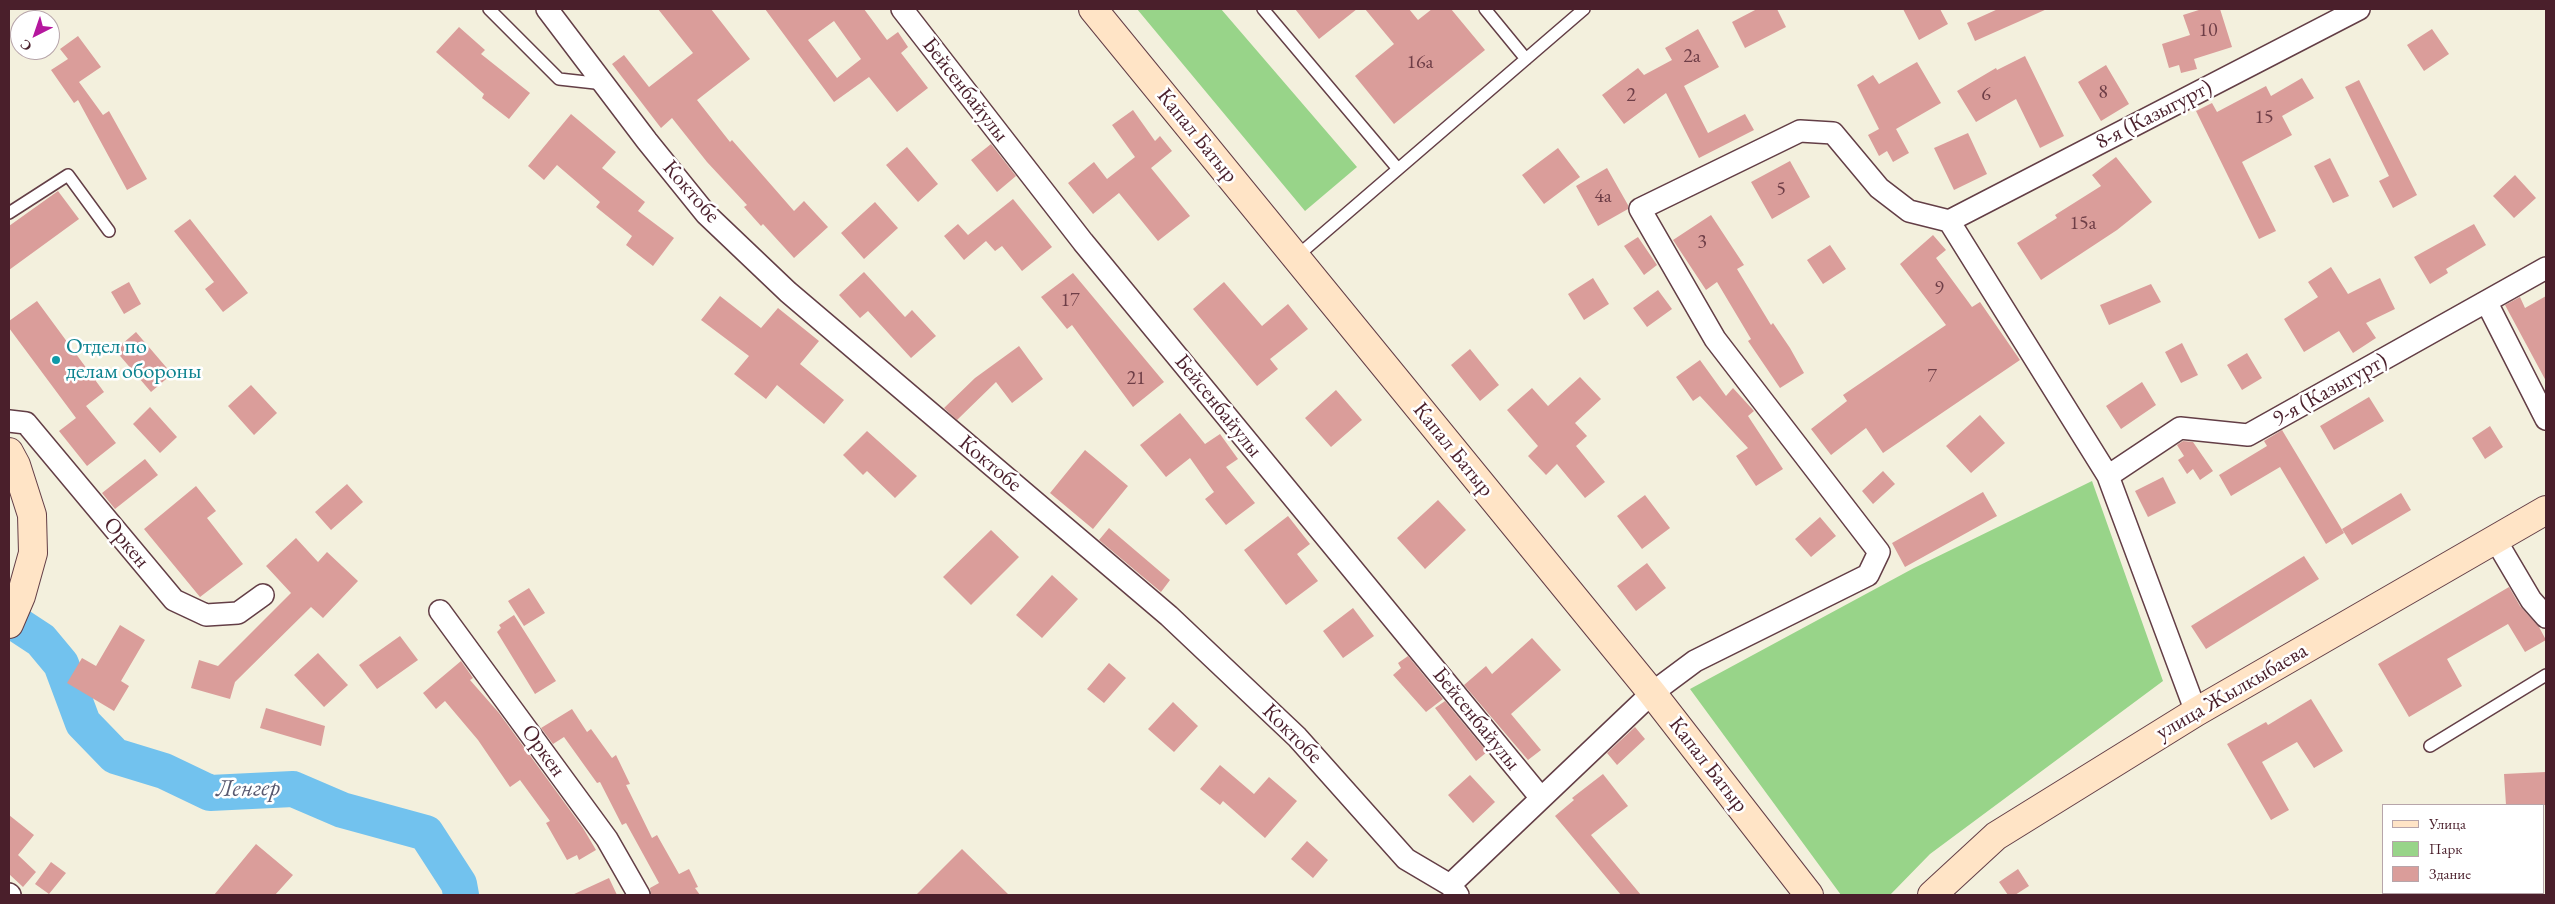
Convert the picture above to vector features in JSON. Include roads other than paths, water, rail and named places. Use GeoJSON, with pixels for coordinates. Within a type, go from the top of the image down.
{"type":"FeatureCollection","features":[{"type":"Feature","properties":{"kind":"main road","name":"Капал Батыр"},"geometry":{"type":"LineString","coordinates":[[1093,9],[1652,693],[1809,895]]}},
{"type":"Feature","properties":{"kind":"main road"},"geometry":{"type":"LineString","coordinates":[[9,452],[16,465],[32,515],[33,553],[21,596],[9,624]]}},
{"type":"Feature","properties":{"kind":"main road","name":"улица Жылкыбаева"},"geometry":{"type":"LineString","coordinates":[[1949,884],[1996,836],[2196,712],[2546,510]]}},
{"type":"Feature","properties":{"kind":"street","name":"Коктобе"},"geometry":{"type":"LineString","coordinates":[[547,9],[706,214],[788,292],[1169,616],[1297,736],[1406,859],[1454,890]]}},
{"type":"Feature","properties":{"kind":"street","name":"Бейсенбайулы"},"geometry":{"type":"LineString","coordinates":[[902,9],[1083,242],[1541,798]]}},
{"type":"Feature","properties":{"kind":"street","name":"8-я (Казыгурт)"},"geometry":{"type":"LineString","coordinates":[[1949,221],[2357,9]]}},
{"type":"Feature","properties":{"kind":"street"},"geometry":{"type":"LineString","coordinates":[[1454,890],[1541,798],[1652,693],[1695,661],[1868,576],[1879,552],[1715,339],[1640,209],[1800,131],[1833,132],[1879,188],[1909,211],[1949,221],[2108,476],[2196,712]]}},
{"type":"Feature","properties":{"kind":"street","name":"9-я (Казыгурт)"},"geometry":{"type":"LineString","coordinates":[[2108,476],[2180,428],[2248,435],[2487,303],[2546,268]]}},
{"type":"Feature","properties":{"kind":"street"},"geometry":{"type":"LineString","coordinates":[[2487,303],[2546,419]]}},
{"type":"Feature","properties":{"kind":"street","name":"Оркен"},"geometry":{"type":"LineString","coordinates":[[9,421],[26,423],[174,600],[206,616],[238,613],[263,595]]}},
{"type":"Feature","properties":{"kind":"street"},"geometry":{"type":"LineString","coordinates":[[2495,539],[2531,600],[2546,617]]}},
{"type":"Feature","properties":{"kind":"street","name":"Оркен"},"geometry":{"type":"LineString","coordinates":[[440,611],[607,839],[639,895]]}},
{"type":"Feature","properties":{"kind":"lane"},"geometry":{"type":"LineString","coordinates":[[489,9],[558,79],[604,84]]}},
{"type":"Feature","properties":{"kind":"lane"},"geometry":{"type":"LineString","coordinates":[[1263,9],[1398,169]]}},
{"type":"Feature","properties":{"kind":"lane"},"geometry":{"type":"LineString","coordinates":[[1485,9],[1526,59]]}},
{"type":"Feature","properties":{"kind":"lane"},"geometry":{"type":"LineString","coordinates":[[1296,257],[1584,9]]}},
{"type":"Feature","properties":{"kind":"lane"},"geometry":{"type":"LineString","coordinates":[[9,213],[68,175],[109,232]]}},
{"type":"Feature","properties":{"kind":"lane"},"geometry":{"type":"LineString","coordinates":[[2430,746],[2546,675]]}},
{"type":"Feature","properties":{"kind":"waterway","name":"Ленгер"},"geometry":{"type":"LineString","coordinates":[[9,619],[41,640],[61,664],[83,723],[115,756],[164,771],[210,793],[293,789],[342,810],[426,833],[459,884],[461,895]]}},
{"type":"Feature","properties":{"kind":"place","name":"Отдел по делам обороны"},"geometry":{"type":"Point","coordinates":[56,360]}}]}
